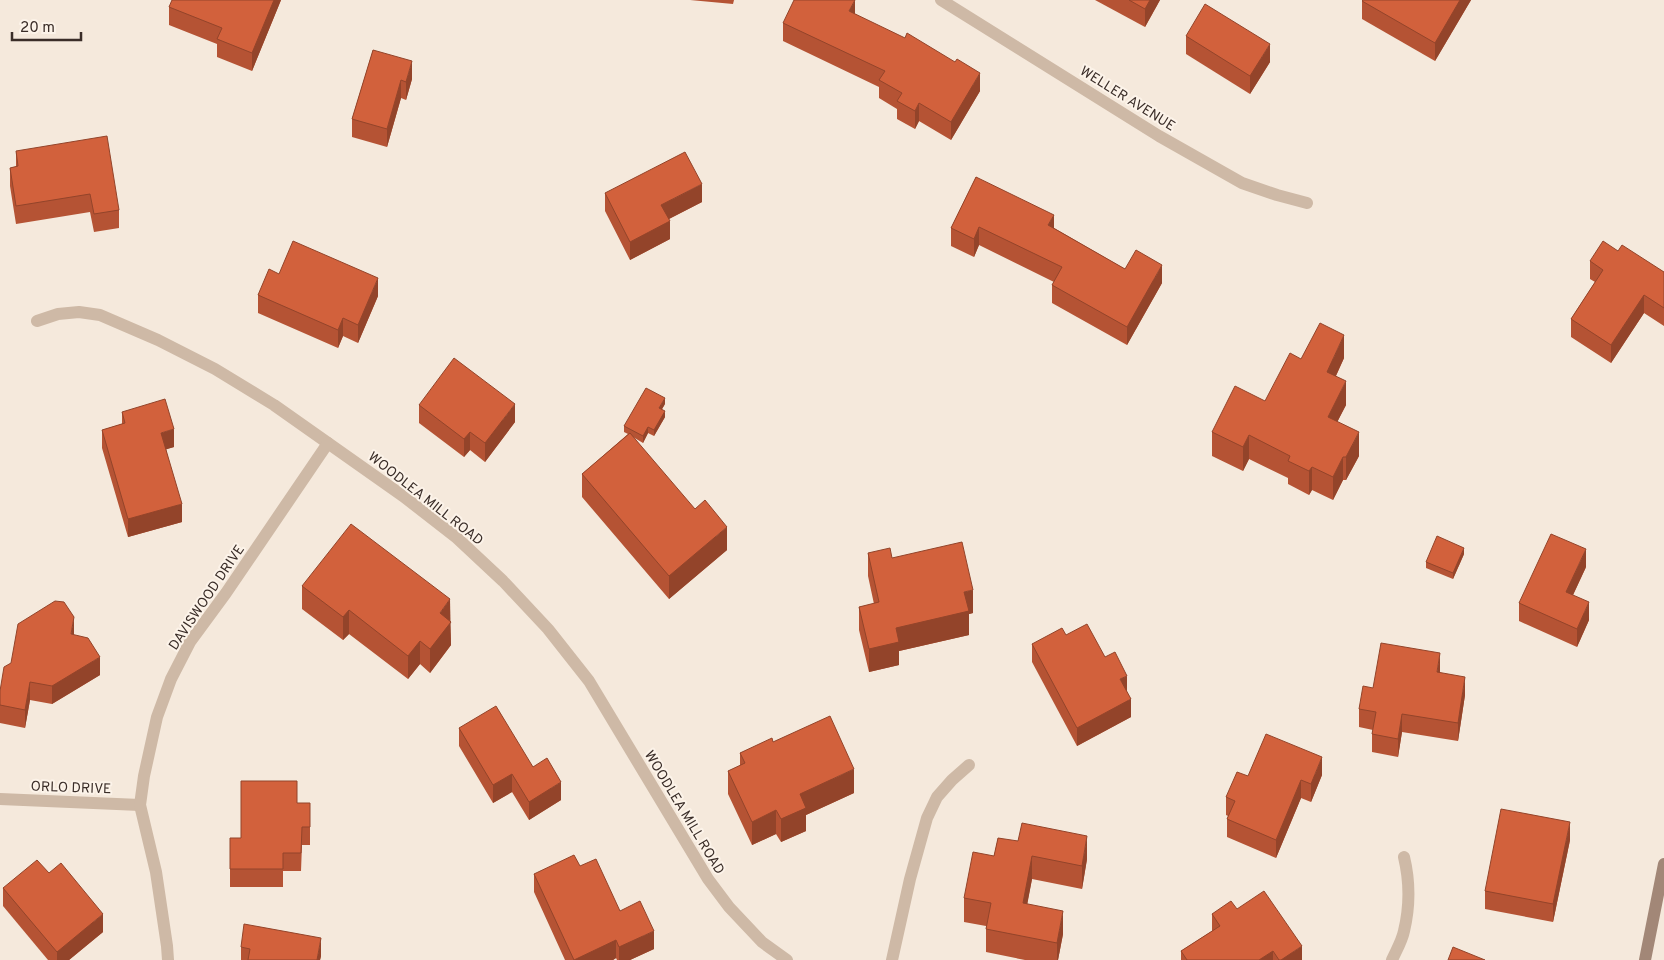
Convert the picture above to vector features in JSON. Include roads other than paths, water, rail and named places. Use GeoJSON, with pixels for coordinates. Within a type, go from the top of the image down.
{"type":"FeatureCollection","features":[{"type":"Feature","properties":{"kind":"main road"},"geometry":{"type":"LineString","coordinates":[[1646,960],[1664,864]]}},
{"type":"Feature","properties":{"kind":"street","name":"WELLER AVENUE"},"geometry":{"type":"LineString","coordinates":[[941,0],[1159,136],[1242,182],[1277,195],[1307,202]]}},
{"type":"Feature","properties":{"kind":"street","name":"WOODLEA MILL ROAD"},"geometry":{"type":"LineString","coordinates":[[37,321],[58,314],[79,312],[100,315],[158,340],[215,369],[274,404],[403,496],[457,538],[503,581],[548,629],[589,681],[708,879],[730,908],[762,942],[787,960]]}},
{"type":"Feature","properties":{"kind":"street","name":"DAVISWOOD DRIVE"},"geometry":{"type":"LineString","coordinates":[[168,960],[156,872],[140,805],[144,776],[157,717],[171,679],[190,642],[226,594],[328,443]]}},
{"type":"Feature","properties":{"kind":"street"},"geometry":{"type":"LineString","coordinates":[[892,960],[910,879],[928,818],[937,797],[969,765]]}},
{"type":"Feature","properties":{"kind":"street","name":"ORLO DRIVE"},"geometry":{"type":"LineString","coordinates":[[0,799],[140,805]]}},
{"type":"Feature","properties":{"kind":"street"},"geometry":{"type":"LineString","coordinates":[[1392,960],[1404,933],[1409,902],[1408,874],[1404,857]]}}]}
